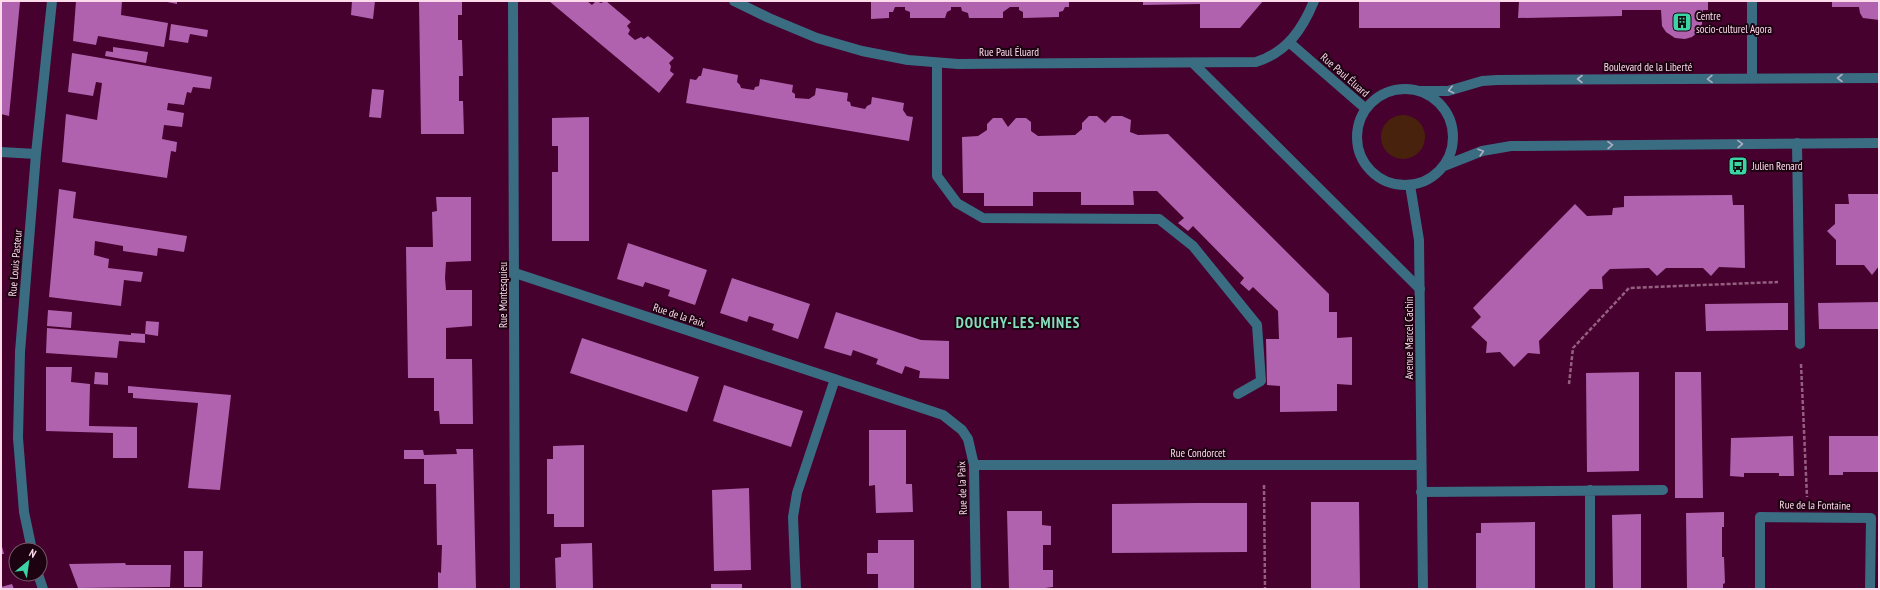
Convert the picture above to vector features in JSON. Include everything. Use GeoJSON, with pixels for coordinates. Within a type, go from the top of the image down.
{"type":"FeatureCollection","features":[{"type":"Feature","properties":{"kind":"street","name":"Rue Louis Pasteur"},"geometry":{"type":"LineString","coordinates":[[30,542],[24,512],[18,438],[20,352],[36,154],[52,1]]}},
{"type":"Feature","properties":{"kind":"street","name":"Rue Montesquieu"},"geometry":{"type":"LineString","coordinates":[[513,1],[515,589]]}},
{"type":"Feature","properties":{"kind":"street","name":"Rue Paul Éluard"},"geometry":{"type":"LineString","coordinates":[[734,1],[793,28],[840,45],[901,59],[937,63],[1256,62],[1269,58],[1290,43],[1303,23],[1314,1]]}},
{"type":"Feature","properties":{"kind":"street"},"geometry":{"type":"LineString","coordinates":[[1752,1],[1752,79]]}},
{"type":"Feature","properties":{"kind":"street","name":"Rue Paul Éluard"},"geometry":{"type":"LineString","coordinates":[[1290,43],[1366,109]]}},
{"type":"Feature","properties":{"kind":"street"},"geometry":{"type":"LineString","coordinates":[[937,63],[937,176],[957,203],[983,218],[1159,218],[1193,246],[1257,325],[1261,381],[1238,394]]}},
{"type":"Feature","properties":{"kind":"street"},"geometry":{"type":"LineString","coordinates":[[1193,63],[1420,289]]}},
{"type":"Feature","properties":{"kind":"street","name":"Boulevard de la Liberté"},"geometry":{"type":"LineString","coordinates":[[1418,91],[1448,91],[1482,81],[1497,80],[1879,78]]}},
{"type":"Feature","properties":{"kind":"street"},"geometry":{"type":"LineString","coordinates":[[1444,166],[1452,146],[1452,125],[1446,112],[1437,101],[1418,91],[1404,89],[1389,92],[1376,99],[1366,109],[1359,123],[1357,137],[1359,152],[1366,165],[1382,179],[1396,184],[1410,185],[1429,179],[1444,166],[1482,152],[1511,146],[1879,143]]}},
{"type":"Feature","properties":{"kind":"street"},"geometry":{"type":"LineString","coordinates":[[1797,143],[1800,344]]}},
{"type":"Feature","properties":{"kind":"street"},"geometry":{"type":"LineString","coordinates":[[1,152],[36,154]]}},
{"type":"Feature","properties":{"kind":"street","name":"Avenue Marcel Cachin"},"geometry":{"type":"LineString","coordinates":[[1410,185],[1419,240],[1422,589]]}},
{"type":"Feature","properties":{"kind":"street","name":"Rue de la Paix"},"geometry":{"type":"LineString","coordinates":[[515,273],[835,379],[948,419],[962,430],[968,439],[974,464],[976,589]]}},
{"type":"Feature","properties":{"kind":"street"},"geometry":{"type":"LineString","coordinates":[[796,589],[793,517],[794,506],[835,379]]}},
{"type":"Feature","properties":{"kind":"street","name":"Rue Condorcet"},"geometry":{"type":"LineString","coordinates":[[974,464],[1422,465]]}},
{"type":"Feature","properties":{"kind":"street"},"geometry":{"type":"LineString","coordinates":[[1590,490],[1590,589]]}},
{"type":"Feature","properties":{"kind":"street"},"geometry":{"type":"LineString","coordinates":[[1421,492],[1664,490]]}},
{"type":"Feature","properties":{"kind":"street","name":"Rue de la Fontaine"},"geometry":{"type":"LineString","coordinates":[[1760,589],[1760,516],[1871,518],[1870,589]]}},
{"type":"Feature","properties":{"kind":"path"},"geometry":{"type":"LineString","coordinates":[[1569,384],[1573,348],[1629,288],[1798,281]]}},
{"type":"Feature","properties":{"kind":"path"},"geometry":{"type":"LineString","coordinates":[[1800,344],[1808,517]]}},
{"type":"Feature","properties":{"kind":"path"},"geometry":{"type":"LineString","coordinates":[[1264,465],[1265,589]]}},
{"type":"Feature","properties":{"kind":"shaded area"},"geometry":{"type":"Polygon","coordinates":[[[1403,115],[1415,119],[1421,125],[1425,137],[1421,149],[1415,155],[1403,159],[1391,155],[1385,149],[1381,137],[1385,125],[1391,119],[1403,115]]]}},
{"type":"Feature","properties":{"kind":"building"},"geometry":{"type":"Polygon","coordinates":[[[76,1],[122,1],[121,15],[168,23],[164,47],[98,36],[96,45],[73,41],[76,1]]]}},
{"type":"Feature","properties":{"kind":"building"},"geometry":{"type":"Polygon","coordinates":[[[162,1],[177,1],[177,4],[162,1]]]}},
{"type":"Feature","properties":{"kind":"building"},"geometry":{"type":"Polygon","coordinates":[[[352,1],[375,1],[373,19],[351,15],[352,1]]]}},
{"type":"Feature","properties":{"kind":"building"},"geometry":{"type":"Polygon","coordinates":[[[419,1],[462,1],[462,15],[458,15],[458,40],[462,40],[463,76],[459,76],[459,101],[463,101],[464,134],[421,134],[419,1]]]}},
{"type":"Feature","properties":{"kind":"building"},"geometry":{"type":"Polygon","coordinates":[[[549,1],[587,1],[592,5],[596,1],[601,3],[606,1],[631,22],[627,26],[630,30],[628,34],[635,40],[641,37],[644,39],[648,36],[674,58],[669,63],[671,66],[670,71],[674,74],[659,93],[549,1]]]}},
{"type":"Feature","properties":{"kind":"building"},"geometry":{"type":"Polygon","coordinates":[[[871,1],[1069,1],[1069,7],[1065,7],[1063,11],[1059,12],[1059,17],[1023,18],[1023,12],[1019,10],[1019,7],[1010,7],[1003,12],[1003,18],[969,18],[968,13],[962,11],[961,7],[951,7],[951,10],[947,12],[945,18],[910,18],[910,12],[905,10],[905,7],[895,7],[893,12],[889,12],[889,18],[871,19],[871,1]]]}},
{"type":"Feature","properties":{"kind":"building"},"geometry":{"type":"Polygon","coordinates":[[[1143,1],[1263,1],[1240,28],[1200,28],[1200,4],[1143,5],[1143,1]]]}},
{"type":"Feature","properties":{"kind":"building"},"geometry":{"type":"Polygon","coordinates":[[[1359,1],[1500,1],[1500,28],[1359,28],[1359,1]]]}},
{"type":"Feature","properties":{"kind":"building","name":"Centre socio-culturel Agora"},"geometry":{"type":"Polygon","coordinates":[[[1519,1],[1708,1],[1708,10],[1703,10],[1702,24],[1699,31],[1692,37],[1685,39],[1675,38],[1666,32],[1662,26],[1661,10],[1622,10],[1622,16],[1518,18],[1519,1]]]}},
{"type":"Feature","properties":{"kind":"building"},"geometry":{"type":"Polygon","coordinates":[[[1832,1],[1879,1],[1879,20],[1863,18],[1859,7],[1832,7],[1832,1]]]}},
{"type":"Feature","properties":{"kind":"building"},"geometry":{"type":"Polygon","coordinates":[[[1,2],[20,2],[9,116],[1,114],[1,2]]]}},
{"type":"Feature","properties":{"kind":"building"},"geometry":{"type":"Polygon","coordinates":[[[171,24],[208,30],[207,37],[190,34],[188,43],[169,40],[171,24]]]}},
{"type":"Feature","properties":{"kind":"building"},"geometry":{"type":"Polygon","coordinates":[[[113,47],[148,52],[146,63],[105,56],[106,51],[113,52],[113,47]]]}},
{"type":"Feature","properties":{"kind":"building"},"geometry":{"type":"Polygon","coordinates":[[[72,53],[212,77],[210,89],[193,87],[191,93],[187,92],[184,105],[168,103],[167,110],[184,113],[182,127],[164,125],[162,139],[177,142],[176,152],[171,151],[167,178],[62,162],[66,114],[97,120],[102,83],[96,82],[93,96],[68,92],[72,53]]]}},
{"type":"Feature","properties":{"kind":"building"},"geometry":{"type":"Polygon","coordinates":[[[703,68],[738,75],[737,82],[741,88],[754,90],[755,87],[759,86],[760,79],[793,85],[792,92],[795,94],[795,98],[809,99],[815,95],[816,88],[848,93],[847,101],[850,102],[851,106],[865,109],[871,104],[872,97],[904,103],[903,110],[907,116],[913,117],[909,141],[686,103],[690,79],[696,80],[699,76],[701,76],[703,68]]]}},
{"type":"Feature","properties":{"kind":"building"},"geometry":{"type":"Polygon","coordinates":[[[372,89],[384,90],[381,118],[369,117],[372,89]]]}},
{"type":"Feature","properties":{"kind":"building"},"geometry":{"type":"Polygon","coordinates":[[[1089,116],[1097,116],[1105,123],[1112,116],[1122,116],[1131,120],[1130,132],[1138,135],[1168,134],[1329,294],[1329,312],[1337,312],[1337,338],[1352,337],[1352,385],[1337,384],[1337,411],[1280,412],[1280,386],[1267,385],[1266,339],[1279,339],[1278,311],[1253,287],[1249,291],[1240,283],[1244,278],[1193,226],[1188,231],[1178,223],[1184,218],[1157,191],[1133,191],[1134,205],[1081,205],[1081,192],[1033,192],[1033,206],[984,206],[984,193],[963,193],[962,137],[978,136],[987,130],[987,124],[993,118],[1002,118],[1008,127],[1016,118],[1026,118],[1031,122],[1031,131],[1038,136],[1075,135],[1082,129],[1082,123],[1089,116]]]}},
{"type":"Feature","properties":{"kind":"building"},"geometry":{"type":"Polygon","coordinates":[[[589,117],[589,241],[552,241],[552,172],[558,172],[558,146],[552,146],[552,118],[589,117]]]}},
{"type":"Feature","properties":{"kind":"building"},"geometry":{"type":"Polygon","coordinates":[[[59,189],[76,192],[73,218],[187,236],[184,252],[158,248],[157,256],[123,251],[123,246],[95,241],[94,255],[109,259],[108,268],[143,272],[141,282],[124,280],[121,306],[49,297],[59,189]]]}},
{"type":"Feature","properties":{"kind":"building"},"geometry":{"type":"Polygon","coordinates":[[[1848,194],[1879,194],[1879,266],[1872,275],[1864,265],[1836,265],[1836,240],[1827,231],[1835,224],[1835,204],[1849,204],[1848,194]]]}},
{"type":"Feature","properties":{"kind":"building"},"geometry":{"type":"Polygon","coordinates":[[[1732,195],[1733,205],[1744,205],[1745,268],[1719,267],[1711,276],[1703,268],[1666,268],[1657,276],[1649,268],[1610,269],[1602,277],[1603,289],[1590,289],[1539,341],[1540,354],[1528,353],[1514,367],[1500,352],[1486,353],[1487,342],[1471,327],[1481,317],[1473,308],[1575,204],[1587,216],[1612,215],[1613,208],[1624,207],[1624,196],[1732,195]]]}},
{"type":"Feature","properties":{"kind":"building"},"geometry":{"type":"Polygon","coordinates":[[[436,197],[471,197],[471,261],[446,262],[445,278],[446,290],[472,290],[472,326],[446,328],[446,359],[472,359],[473,424],[440,424],[439,411],[434,411],[434,378],[408,378],[406,247],[433,247],[432,212],[437,211],[436,197]]]}},
{"type":"Feature","properties":{"kind":"building"},"geometry":{"type":"Polygon","coordinates":[[[628,243],[707,270],[695,305],[668,296],[670,290],[645,282],[643,287],[617,279],[628,243]]]}},
{"type":"Feature","properties":{"kind":"building"},"geometry":{"type":"Polygon","coordinates":[[[732,278],[810,304],[798,339],[772,330],[774,324],[749,316],[747,322],[720,313],[732,278]]]}},
{"type":"Feature","properties":{"kind":"building"},"geometry":{"type":"Polygon","coordinates":[[[1879,302],[1879,329],[1819,329],[1818,303],[1879,302]]]}},
{"type":"Feature","properties":{"kind":"building"},"geometry":{"type":"Polygon","coordinates":[[[1788,303],[1788,330],[1706,331],[1705,304],[1788,303]]]}},
{"type":"Feature","properties":{"kind":"building"},"geometry":{"type":"Polygon","coordinates":[[[48,310],[72,312],[71,328],[47,326],[48,310]]]}},
{"type":"Feature","properties":{"kind":"building"},"geometry":{"type":"Polygon","coordinates":[[[836,312],[921,340],[949,341],[949,379],[919,378],[920,371],[905,366],[902,374],[876,364],[878,359],[853,350],[851,356],[824,348],[836,312]]]}},
{"type":"Feature","properties":{"kind":"building"},"geometry":{"type":"Polygon","coordinates":[[[146,321],[159,322],[158,336],[145,334],[146,321]]]}},
{"type":"Feature","properties":{"kind":"building"},"geometry":{"type":"Polygon","coordinates":[[[47,328],[131,335],[131,333],[145,334],[145,343],[119,341],[117,358],[46,353],[47,328]]]}},
{"type":"Feature","properties":{"kind":"building"},"geometry":{"type":"Polygon","coordinates":[[[582,338],[699,377],[687,412],[570,373],[582,338]]]}},
{"type":"Feature","properties":{"kind":"building"},"geometry":{"type":"Polygon","coordinates":[[[46,367],[72,367],[71,382],[90,384],[89,426],[137,427],[137,458],[113,458],[113,433],[46,431],[46,367]]]}},
{"type":"Feature","properties":{"kind":"building"},"geometry":{"type":"Polygon","coordinates":[[[95,372],[108,373],[108,385],[94,384],[95,372]]]}},
{"type":"Feature","properties":{"kind":"building"},"geometry":{"type":"Polygon","coordinates":[[[1639,372],[1639,471],[1587,472],[1586,373],[1639,372]]]}},
{"type":"Feature","properties":{"kind":"building"},"geometry":{"type":"Polygon","coordinates":[[[1675,372],[1701,372],[1703,498],[1675,498],[1675,372]]]}},
{"type":"Feature","properties":{"kind":"building"},"geometry":{"type":"Polygon","coordinates":[[[724,385],[803,411],[791,447],[713,421],[724,385]]]}},
{"type":"Feature","properties":{"kind":"building"},"geometry":{"type":"Polygon","coordinates":[[[128,386],[231,395],[220,490],[188,488],[198,403],[133,398],[133,393],[128,393],[128,386]]]}},
{"type":"Feature","properties":{"kind":"building"},"geometry":{"type":"Polygon","coordinates":[[[869,430],[906,430],[906,484],[912,484],[913,512],[876,513],[875,485],[869,486],[869,430]]]}},
{"type":"Feature","properties":{"kind":"building"},"geometry":{"type":"Polygon","coordinates":[[[1793,436],[1794,476],[1779,476],[1779,473],[1744,473],[1744,477],[1730,476],[1731,438],[1793,436]]]}},
{"type":"Feature","properties":{"kind":"building"},"geometry":{"type":"Polygon","coordinates":[[[1829,436],[1879,436],[1879,472],[1843,472],[1843,475],[1829,475],[1829,436]]]}},
{"type":"Feature","properties":{"kind":"building"},"geometry":{"type":"Polygon","coordinates":[[[584,445],[584,527],[554,527],[554,514],[547,514],[547,459],[553,459],[553,446],[584,445]]]}},
{"type":"Feature","properties":{"kind":"building"},"geometry":{"type":"Polygon","coordinates":[[[456,449],[473,449],[476,589],[438,589],[438,572],[441,573],[442,545],[437,545],[436,484],[424,484],[424,459],[404,459],[404,450],[423,450],[424,455],[457,454],[456,449]]]}},
{"type":"Feature","properties":{"kind":"building"},"geometry":{"type":"Polygon","coordinates":[[[749,488],[751,570],[714,571],[712,490],[749,488]]]}},
{"type":"Feature","properties":{"kind":"building"},"geometry":{"type":"Polygon","coordinates":[[[1311,502],[1359,502],[1360,589],[1311,589],[1311,502]]]}},
{"type":"Feature","properties":{"kind":"building"},"geometry":{"type":"Polygon","coordinates":[[[1247,503],[1247,552],[1112,553],[1112,504],[1247,503]]]}},
{"type":"Feature","properties":{"kind":"building"},"geometry":{"type":"Polygon","coordinates":[[[1007,511],[1042,511],[1042,525],[1051,526],[1051,545],[1043,545],[1043,570],[1053,570],[1053,587],[1045,589],[1009,589],[1007,511]]]}},
{"type":"Feature","properties":{"kind":"building"},"geometry":{"type":"Polygon","coordinates":[[[1724,512],[1724,527],[1722,527],[1722,557],[1724,557],[1725,583],[1723,584],[1723,589],[1687,589],[1686,513],[1724,512]]]}},
{"type":"Feature","properties":{"kind":"building"},"geometry":{"type":"Polygon","coordinates":[[[1641,514],[1641,589],[1613,589],[1612,515],[1641,514]]]}},
{"type":"Feature","properties":{"kind":"building"},"geometry":{"type":"Polygon","coordinates":[[[1535,522],[1535,589],[1476,589],[1476,533],[1481,533],[1481,523],[1535,522]]]}},
{"type":"Feature","properties":{"kind":"building"},"geometry":{"type":"Polygon","coordinates":[[[878,540],[914,540],[914,589],[878,589],[878,574],[867,574],[867,553],[878,553],[878,540]]]}},
{"type":"Feature","properties":{"kind":"building"},"geometry":{"type":"Polygon","coordinates":[[[1,543],[4,554],[1,554],[1,543]]]}},
{"type":"Feature","properties":{"kind":"building"},"geometry":{"type":"Polygon","coordinates":[[[592,543],[593,589],[556,589],[555,558],[561,557],[561,544],[592,543]]]}},
{"type":"Feature","properties":{"kind":"building"},"geometry":{"type":"Polygon","coordinates":[[[184,551],[203,551],[202,587],[184,587],[184,551]]]}},
{"type":"Feature","properties":{"kind":"building"},"geometry":{"type":"Polygon","coordinates":[[[125,563],[126,565],[171,565],[170,587],[78,588],[69,564],[125,563]]]}},
{"type":"Feature","properties":{"kind":"building"},"geometry":{"type":"Polygon","coordinates":[[[12,584],[14,589],[1,589],[1,587],[12,584]]]}},
{"type":"Feature","properties":{"kind":"building"},"geometry":{"type":"Polygon","coordinates":[[[711,584],[742,584],[742,589],[711,589],[711,584]]]}},
{"type":"Feature","properties":{"kind":"place","name":"Centre socio-culturel Agora"},"geometry":{"type":"Point","coordinates":[1682,22]}},
{"type":"Feature","properties":{"kind":"place","name":"Julien Renard"},"geometry":{"type":"Point","coordinates":[1738,166]}},
{"type":"Feature","properties":{"kind":"district","name":"DOUCHY-LES-MINES"},"geometry":{"type":"Point","coordinates":[1018,322]}}]}
